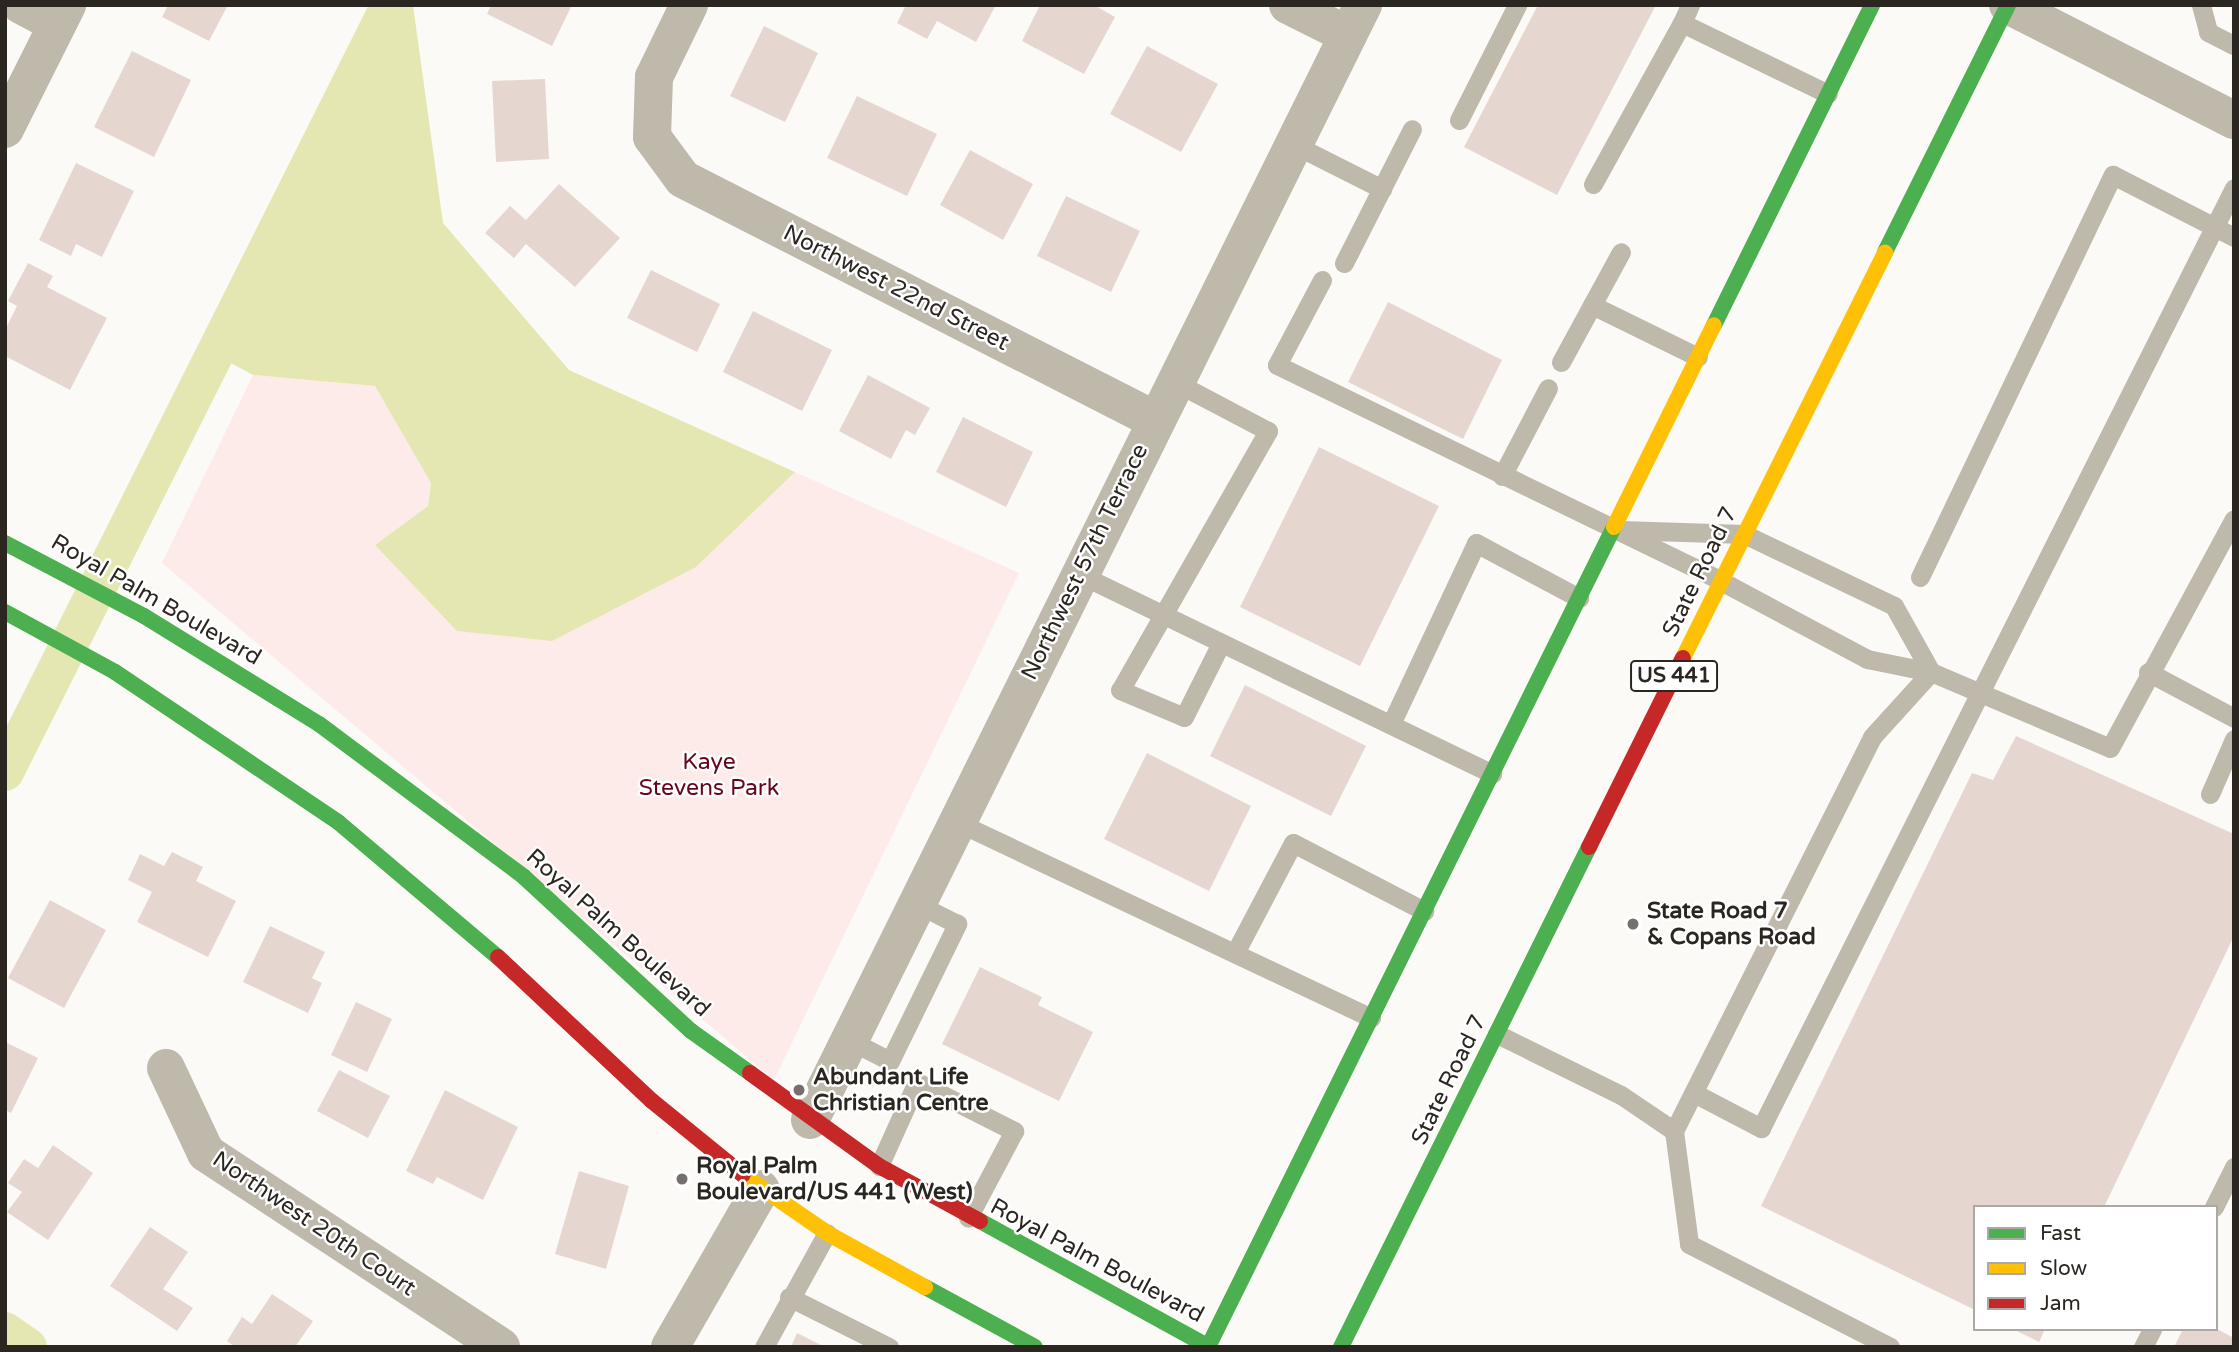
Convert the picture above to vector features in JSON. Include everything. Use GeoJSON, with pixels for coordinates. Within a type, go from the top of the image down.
{"type":"FeatureCollection","features":[{"type":"Feature","properties":{"kind":"main road"},"geometry":{"type":"LineString","coordinates":[[1208,1347],[1872,5]]}},
{"type":"Feature","properties":{"kind":"main road","name":"State Road 7"},"geometry":{"type":"LineString","coordinates":[[1341,1347],[2008,5]]}},
{"type":"Feature","properties":{"kind":"main road","name":"Royal Palm Boulevard"},"geometry":{"type":"LineString","coordinates":[[5,543],[144,616],[318,724],[524,877],[691,1031],[810,1120],[878,1166],[968,1218],[1208,1347]]}},
{"type":"Feature","properties":{"kind":"main road"},"geometry":{"type":"LineString","coordinates":[[5,612],[115,672],[222,740],[370,848],[455,916],[652,1101],[761,1189],[827,1233],[1035,1347]]}},
{"type":"Feature","properties":{"kind":"street"},"geometry":{"type":"LineString","coordinates":[[5,130],[62,15],[21,5]]}},
{"type":"Feature","properties":{"kind":"street","name":"Northwest 22nd Street"},"geometry":{"type":"LineString","coordinates":[[689,5],[654,77],[652,137],[683,179],[1155,420]]}},
{"type":"Feature","properties":{"kind":"street"},"geometry":{"type":"LineString","coordinates":[[1287,5],[1356,20]]}},
{"type":"Feature","properties":{"kind":"street"},"geometry":{"type":"LineString","coordinates":[[2008,5],[2234,120]]}},
{"type":"Feature","properties":{"kind":"street","name":"Northwest 57th Terrace"},"geometry":{"type":"LineString","coordinates":[[810,1120],[1155,420],[1356,20]]}},
{"type":"Feature","properties":{"kind":"street","name":"Northwest 20th Court"},"geometry":{"type":"LineString","coordinates":[[166,1068],[206,1153],[501,1347]]}},
{"type":"Feature","properties":{"kind":"street"},"geometry":{"type":"LineString","coordinates":[[670,1347],[761,1189]]}},
{"type":"Feature","properties":{"kind":"lane"},"geometry":{"type":"LineString","coordinates":[[1459,120],[1517,5]]}},
{"type":"Feature","properties":{"kind":"lane"},"geometry":{"type":"LineString","coordinates":[[2201,5],[2208,32],[2234,45]]}},
{"type":"Feature","properties":{"kind":"lane"},"geometry":{"type":"LineString","coordinates":[[1593,184],[1686,14],[1828,94]]}},
{"type":"Feature","properties":{"kind":"lane"},"geometry":{"type":"LineString","coordinates":[[1344,262],[1412,129]]}},
{"type":"Feature","properties":{"kind":"lane"},"geometry":{"type":"LineString","coordinates":[[1293,144],[1381,188]]}},
{"type":"Feature","properties":{"kind":"lane"},"geometry":{"type":"LineString","coordinates":[[1920,577],[2113,175],[2234,237]]}},
{"type":"Feature","properties":{"kind":"lane"},"geometry":{"type":"LineString","coordinates":[[1694,1093],[1762,1128],[2234,188]]}},
{"type":"Feature","properties":{"kind":"lane"},"geometry":{"type":"LineString","coordinates":[[1561,362],[1621,252]]}},
{"type":"Feature","properties":{"kind":"lane"},"geometry":{"type":"LineString","coordinates":[[1322,280],[1277,365],[1721,581],[1867,659],[1931,672],[1979,695],[2110,748],[2148,672],[2234,519]]}},
{"type":"Feature","properties":{"kind":"lane"},"geometry":{"type":"LineString","coordinates":[[1592,305],[1698,357]]}},
{"type":"Feature","properties":{"kind":"lane"},"geometry":{"type":"LineString","coordinates":[[1175,382],[1268,431],[1159,616],[1120,690],[1184,718],[1221,643]]}},
{"type":"Feature","properties":{"kind":"lane"},"geometry":{"type":"LineString","coordinates":[[1502,476],[1548,388]]}},
{"type":"Feature","properties":{"kind":"lane"},"geometry":{"type":"LineString","coordinates":[[1613,530],[1744,534],[1894,606],[1931,672]]}},
{"type":"Feature","properties":{"kind":"lane"},"geometry":{"type":"LineString","coordinates":[[1391,723],[1476,543],[1579,598]]}},
{"type":"Feature","properties":{"kind":"lane"},"geometry":{"type":"LineString","coordinates":[[1079,575],[1159,616],[1391,723],[1492,774]]}},
{"type":"Feature","properties":{"kind":"lane"},"geometry":{"type":"LineString","coordinates":[[1891,1347],[1689,1244],[1674,1131],[1872,737],[1931,672]]}},
{"type":"Feature","properties":{"kind":"lane"},"geometry":{"type":"LineString","coordinates":[[2148,672],[2234,718]]}},
{"type":"Feature","properties":{"kind":"lane"},"geometry":{"type":"LineString","coordinates":[[2210,794],[2234,739]]}},
{"type":"Feature","properties":{"kind":"lane"},"geometry":{"type":"LineString","coordinates":[[957,822],[1236,951],[1371,1018]]}},
{"type":"Feature","properties":{"kind":"lane"},"geometry":{"type":"LineString","coordinates":[[1236,951],[1293,844],[1424,911]]}},
{"type":"Feature","properties":{"kind":"lane"},"geometry":{"type":"LineString","coordinates":[[1497,1034],[1621,1095],[1674,1131]]}},
{"type":"Feature","properties":{"kind":"lane"},"geometry":{"type":"LineString","coordinates":[[878,1166],[917,1082],[1014,1131],[968,1218]]}},
{"type":"Feature","properties":{"kind":"lane"},"geometry":{"type":"LineString","coordinates":[[2215,1205],[2234,1167]]}},
{"type":"Feature","properties":{"kind":"lane"},"geometry":{"type":"LineString","coordinates":[[764,1347],[789,1297],[827,1233]]}},
{"type":"Feature","properties":{"kind":"lane"},"geometry":{"type":"LineString","coordinates":[[789,1297],[889,1347]]}},
{"type":"Feature","properties":{"kind":"lane"},"geometry":{"type":"LineString","coordinates":[[2143,1347],[2151,1331]]}},
{"type":"Feature","properties":{"kind":"green space","name":"Kaye Stevens Park"},"geometry":{"type":"Polygon","coordinates":[[[253,375],[375,386],[431,482],[428,506],[375,545],[696,567],[795,472],[1019,573],[774,1080],[162,563],[253,375]]]}},
{"type":"Feature","properties":{"kind":"shaded area"},"geometry":{"type":"Polygon","coordinates":[[[390,5],[413,5],[443,223],[569,370],[795,472],[696,567],[552,641],[457,631],[375,545],[428,506],[431,483],[375,386],[253,375],[216,355],[390,5]]]}},
{"type":"Feature","properties":{"kind":"building"},"geometry":{"type":"Polygon","coordinates":[[[168,5],[228,5],[209,41],[162,17],[168,5]]]}},
{"type":"Feature","properties":{"kind":"building"},"geometry":{"type":"Polygon","coordinates":[[[491,5],[572,5],[552,46],[487,14],[491,5]]]}},
{"type":"Feature","properties":{"kind":"building"},"geometry":{"type":"Polygon","coordinates":[[[906,5],[996,5],[976,42],[937,21],[927,39],[897,23],[906,5]]]}},
{"type":"Feature","properties":{"kind":"building"},"geometry":{"type":"Polygon","coordinates":[[[1040,5],[1094,5],[1115,17],[1084,74],[1022,41],[1040,5]]]}},
{"type":"Feature","properties":{"kind":"building"},"geometry":{"type":"Polygon","coordinates":[[[1538,5],[1656,5],[1557,195],[1464,147],[1538,5]]]}},
{"type":"Feature","properties":{"kind":"building"},"geometry":{"type":"Polygon","coordinates":[[[764,26],[818,53],[785,122],[730,96],[764,26]]]}},
{"type":"Feature","properties":{"kind":"building"},"geometry":{"type":"Polygon","coordinates":[[[1147,46],[1218,84],[1181,152],[1110,114],[1147,46]]]}},
{"type":"Feature","properties":{"kind":"building"},"geometry":{"type":"Polygon","coordinates":[[[132,51],[191,80],[154,157],[94,127],[132,51]]]}},
{"type":"Feature","properties":{"kind":"building"},"geometry":{"type":"Polygon","coordinates":[[[545,79],[549,159],[496,162],[492,81],[545,79]]]}},
{"type":"Feature","properties":{"kind":"building"},"geometry":{"type":"Polygon","coordinates":[[[857,96],[937,134],[907,196],[827,158],[857,96]]]}},
{"type":"Feature","properties":{"kind":"building"},"geometry":{"type":"Polygon","coordinates":[[[970,150],[1033,184],[1003,240],[940,205],[970,150]]]}},
{"type":"Feature","properties":{"kind":"building"},"geometry":{"type":"Polygon","coordinates":[[[76,163],[134,191],[102,257],[76,244],[71,256],[39,240],[76,163]]]}},
{"type":"Feature","properties":{"kind":"building"},"geometry":{"type":"Polygon","coordinates":[[[559,184],[620,238],[575,287],[526,244],[514,258],[485,233],[510,206],[526,220],[559,184]]]}},
{"type":"Feature","properties":{"kind":"building"},"geometry":{"type":"Polygon","coordinates":[[[1066,196],[1140,231],[1111,292],[1037,256],[1066,196]]]}},
{"type":"Feature","properties":{"kind":"building"},"geometry":{"type":"Polygon","coordinates":[[[28,263],[53,276],[47,287],[107,318],[70,390],[5,356],[5,330],[17,306],[8,301],[28,263]]]}},
{"type":"Feature","properties":{"kind":"building"},"geometry":{"type":"Polygon","coordinates":[[[651,270],[720,304],[697,352],[627,318],[651,270]]]}},
{"type":"Feature","properties":{"kind":"building"},"geometry":{"type":"Polygon","coordinates":[[[1388,302],[1502,360],[1463,439],[1348,382],[1388,302]]]}},
{"type":"Feature","properties":{"kind":"building"},"geometry":{"type":"Polygon","coordinates":[[[753,311],[832,350],[802,411],[723,372],[753,311]]]}},
{"type":"Feature","properties":{"kind":"building"},"geometry":{"type":"Polygon","coordinates":[[[868,375],[930,408],[915,435],[906,430],[891,459],[839,431],[868,375]]]}},
{"type":"Feature","properties":{"kind":"building"},"geometry":{"type":"Polygon","coordinates":[[[963,417],[1033,452],[1006,507],[936,472],[963,417]]]}},
{"type":"Feature","properties":{"kind":"building"},"geometry":{"type":"Polygon","coordinates":[[[1319,447],[1439,506],[1360,666],[1240,607],[1319,447]]]}},
{"type":"Feature","properties":{"kind":"building"},"geometry":{"type":"Polygon","coordinates":[[[1245,685],[1366,746],[1331,816],[1210,756],[1245,685]]]}},
{"type":"Feature","properties":{"kind":"building"},"geometry":{"type":"Polygon","coordinates":[[[2016,736],[2234,834],[2234,936],[2105,1205],[1973,1205],[1973,1309],[1761,1206],[1972,773],[1993,780],[2016,736]]]}},
{"type":"Feature","properties":{"kind":"building"},"geometry":{"type":"Polygon","coordinates":[[[1147,753],[1251,806],[1209,891],[1104,839],[1147,753]]]}},
{"type":"Feature","properties":{"kind":"building"},"geometry":{"type":"Polygon","coordinates":[[[172,852],[203,867],[196,881],[236,901],[208,957],[137,922],[152,892],[128,880],[140,854],[164,866],[172,852]]]}},
{"type":"Feature","properties":{"kind":"building"},"geometry":{"type":"Polygon","coordinates":[[[50,900],[106,930],[64,1008],[8,978],[50,900]]]}},
{"type":"Feature","properties":{"kind":"building"},"geometry":{"type":"Polygon","coordinates":[[[270,926],[325,952],[312,978],[322,983],[308,1013],[243,982],[270,926]]]}},
{"type":"Feature","properties":{"kind":"building"},"geometry":{"type":"Polygon","coordinates":[[[980,967],[1042,997],[1038,1005],[1093,1032],[1059,1101],[942,1044],[980,967]]]}},
{"type":"Feature","properties":{"kind":"building"},"geometry":{"type":"Polygon","coordinates":[[[356,1002],[392,1019],[367,1072],[331,1055],[356,1002]]]}},
{"type":"Feature","properties":{"kind":"building"},"geometry":{"type":"Polygon","coordinates":[[[5,1042],[38,1058],[11,1113],[5,1110],[5,1042]]]}},
{"type":"Feature","properties":{"kind":"building"},"geometry":{"type":"Polygon","coordinates":[[[339,1070],[390,1096],[368,1138],[317,1111],[339,1070]]]}},
{"type":"Feature","properties":{"kind":"building"},"geometry":{"type":"Polygon","coordinates":[[[445,1090],[518,1127],[483,1200],[437,1177],[433,1184],[406,1171],[445,1090]]]}},
{"type":"Feature","properties":{"kind":"building"},"geometry":{"type":"Polygon","coordinates":[[[53,1145],[93,1173],[48,1240],[7,1212],[22,1192],[8,1183],[24,1159],[38,1168],[53,1145]]]}},
{"type":"Feature","properties":{"kind":"building"},"geometry":{"type":"Polygon","coordinates":[[[579,1171],[629,1186],[606,1269],[555,1254],[579,1171]]]}},
{"type":"Feature","properties":{"kind":"building"},"geometry":{"type":"Polygon","coordinates":[[[150,1227],[188,1252],[163,1289],[193,1308],[177,1331],[110,1286],[150,1227]]]}},
{"type":"Feature","properties":{"kind":"building"},"geometry":{"type":"Polygon","coordinates":[[[272,1294],[313,1321],[295,1347],[235,1347],[227,1341],[242,1317],[252,1324],[272,1294]]]}},
{"type":"Feature","properties":{"kind":"building"},"geometry":{"type":"Polygon","coordinates":[[[2218,1330],[2234,1338],[2234,1347],[2174,1347],[2182,1331],[2218,1330]]]}},
{"type":"Feature","properties":{"kind":"building"},"geometry":{"type":"Polygon","coordinates":[[[2017,1331],[2044,1331],[2039,1342],[2017,1331]]]}},
{"type":"Feature","properties":{"kind":"building"},"geometry":{"type":"Polygon","coordinates":[[[797,1333],[825,1347],[791,1347],[797,1333]]]}},
{"type":"Feature","properties":{"kind":"waterway"},"geometry":{"type":"LineString","coordinates":[[5,772],[390,5]]}},
{"type":"Feature","properties":{"kind":"waterway"},"geometry":{"type":"LineString","coordinates":[[5,1331],[28,1347]]}},
{"type":"Feature","properties":{"kind":"traffic: fast"},"geometry":{"type":"LineString","coordinates":[[1714,325],[1872,5]]}},
{"type":"Feature","properties":{"kind":"traffic: fast"},"geometry":{"type":"LineString","coordinates":[[1885,252],[2008,5]]}},
{"type":"Feature","properties":{"kind":"traffic: fast"},"geometry":{"type":"LineString","coordinates":[[1208,1347],[1614,527]]}},
{"type":"Feature","properties":{"kind":"traffic: fast"},"geometry":{"type":"LineString","coordinates":[[5,543],[144,616],[319,724],[524,877],[691,1031],[750,1073]]}},
{"type":"Feature","properties":{"kind":"traffic: fast"},"geometry":{"type":"LineString","coordinates":[[5,612],[115,672],[338,822],[498,957]]}},
{"type":"Feature","properties":{"kind":"traffic: fast"},"geometry":{"type":"LineString","coordinates":[[1341,1347],[1589,847]]}},
{"type":"Feature","properties":{"kind":"traffic: fast"},"geometry":{"type":"LineString","coordinates":[[980,1221],[1209,1347]]}},
{"type":"Feature","properties":{"kind":"traffic: fast"},"geometry":{"type":"LineString","coordinates":[[925,1287],[1035,1347]]}},
{"type":"Feature","properties":{"kind":"traffic: slow"},"geometry":{"type":"LineString","coordinates":[[1683,658],[1885,252]]}},
{"type":"Feature","properties":{"kind":"traffic: slow"},"geometry":{"type":"LineString","coordinates":[[1614,527],[1714,325]]}},
{"type":"Feature","properties":{"kind":"traffic: slow"},"geometry":{"type":"LineString","coordinates":[[743,1175],[827,1233],[925,1287]]}},
{"type":"Feature","properties":{"kind":"traffic: jam"},"geometry":{"type":"LineString","coordinates":[[1589,847],[1683,658]]}},
{"type":"Feature","properties":{"kind":"traffic: jam"},"geometry":{"type":"LineString","coordinates":[[498,957],[652,1101],[743,1175]]}},
{"type":"Feature","properties":{"kind":"traffic: jam"},"geometry":{"type":"LineString","coordinates":[[750,1073],[879,1166],[980,1221]]}},
{"type":"Feature","properties":{"kind":"place","name":"State Road 7 & Copans Road"},"geometry":{"type":"Point","coordinates":[1633,924]}},
{"type":"Feature","properties":{"kind":"place","name":"Abundant Life Christian Centre"},"geometry":{"type":"Point","coordinates":[799,1090]}},
{"type":"Feature","properties":{"kind":"place","name":"Royal Palm Boulevard/US 441 (West)"},"geometry":{"type":"Point","coordinates":[682,1179]}}]}
